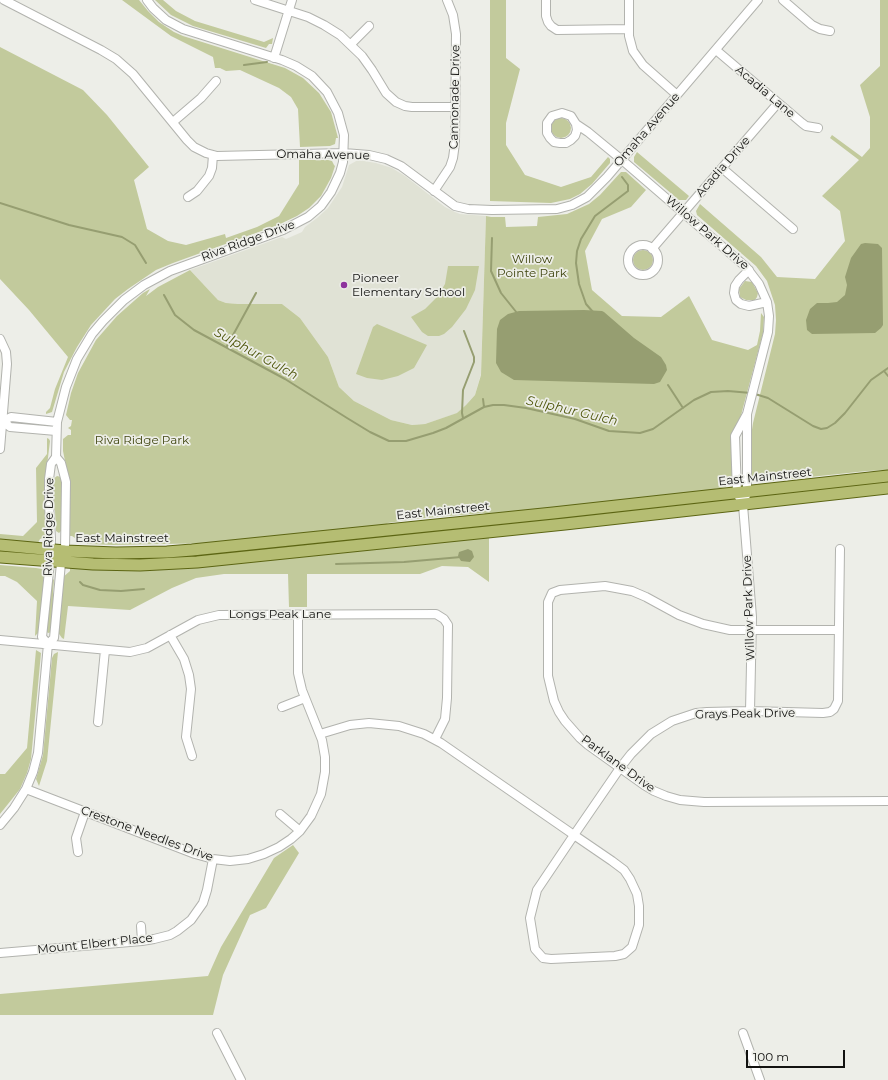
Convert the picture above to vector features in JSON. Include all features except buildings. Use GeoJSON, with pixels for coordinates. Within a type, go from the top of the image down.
{"type":"FeatureCollection","features":[{"type":"Feature","properties":{"kind":"main road","name":"East Mainstreet"},"geometry":{"type":"LineString","coordinates":[[0,545],[65,551],[127,553],[198,550],[888,476]]}},
{"type":"Feature","properties":{"kind":"main road","name":"East Mainstreet"},"geometry":{"type":"LineString","coordinates":[[0,557],[56,562],[140,565],[197,562],[743,505],[888,488]]}},
{"type":"Feature","properties":{"kind":"street","name":"Omaha Avenue"},"geometry":{"type":"LineString","coordinates":[[4,0],[116,59],[133,74],[187,140],[194,147],[206,153],[213,155],[344,153],[369,155],[386,159],[405,169],[456,206],[468,209],[557,209],[572,205],[587,197],[601,184],[622,160],[758,0]]}},
{"type":"Feature","properties":{"kind":"street","name":"Riva Ridge Drive"},"geometry":{"type":"LineString","coordinates":[[56,562],[51,550],[49,479],[51,464],[56,457],[57,422],[66,387],[75,363],[92,334],[115,308],[136,290],[160,275],[284,230],[304,220],[317,210],[331,192],[340,173],[344,153],[342,124],[336,107],[327,92],[316,80],[290,63],[183,29],[161,15],[147,0]]}},
{"type":"Feature","properties":{"kind":"street"},"geometry":{"type":"LineString","coordinates":[[255,0],[289,10],[319,22],[340,35],[351,44],[368,63],[386,93],[396,102],[405,106],[455,107]]}},
{"type":"Feature","properties":{"kind":"street"},"geometry":{"type":"LineString","coordinates":[[274,58],[292,0]]}},
{"type":"Feature","properties":{"kind":"street","name":"Cannonade Drive"},"geometry":{"type":"LineString","coordinates":[[434,191],[450,167],[455,143],[455,26],[453,15],[446,0]]}},
{"type":"Feature","properties":{"kind":"street"},"geometry":{"type":"LineString","coordinates":[[546,0],[546,16],[549,24],[554,28],[560,30],[629,29]]}},
{"type":"Feature","properties":{"kind":"street"},"geometry":{"type":"LineString","coordinates":[[629,0],[630,41],[637,58],[677,95]]}},
{"type":"Feature","properties":{"kind":"street"},"geometry":{"type":"LineString","coordinates":[[783,0],[812,25],[820,29],[830,31]]}},
{"type":"Feature","properties":{"kind":"street"},"geometry":{"type":"LineString","coordinates":[[351,44],[369,26]]}},
{"type":"Feature","properties":{"kind":"street","name":"Acadia Lane"},"geometry":{"type":"LineString","coordinates":[[716,50],[802,123],[806,126],[818,128]]}},
{"type":"Feature","properties":{"kind":"street"},"geometry":{"type":"LineString","coordinates":[[173,122],[205,95],[216,81]]}},
{"type":"Feature","properties":{"kind":"street","name":"Acadia Drive"},"geometry":{"type":"LineString","coordinates":[[652,249],[778,103]]}},
{"type":"Feature","properties":{"kind":"street","name":"Willow Park Drive"},"geometry":{"type":"LineString","coordinates":[[576,124],[622,160],[684,213],[749,270],[759,284],[767,302],[769,318],[768,332],[747,414],[742,492]]}},
{"type":"Feature","properties":{"kind":"street"},"geometry":{"type":"LineString","coordinates":[[188,197],[198,189],[209,176],[212,168],[213,155]]}},
{"type":"Feature","properties":{"kind":"street"},"geometry":{"type":"LineString","coordinates":[[722,168],[793,229]]}},
{"type":"Feature","properties":{"kind":"street"},"geometry":{"type":"LineString","coordinates":[[749,270],[735,286],[734,293],[736,300],[749,306],[767,302]]}},
{"type":"Feature","properties":{"kind":"street"},"geometry":{"type":"LineString","coordinates":[[0,339],[6,352],[7,364],[1,421],[0,449]]}},
{"type":"Feature","properties":{"kind":"street","name":"Willow Park Drive"},"geometry":{"type":"LineString","coordinates":[[747,414],[735,436],[742,492],[750,593],[750,711]]}},
{"type":"Feature","properties":{"kind":"street"},"geometry":{"type":"LineString","coordinates":[[1,421],[11,417],[57,422]]}},
{"type":"Feature","properties":{"kind":"street"},"geometry":{"type":"LineString","coordinates":[[1,421],[10,427],[56,432]]}},
{"type":"Feature","properties":{"kind":"street","name":"Riva Ridge Drive"},"geometry":{"type":"LineString","coordinates":[[0,825],[17,804],[26,789],[33,772],[38,753],[48,644],[42,637],[56,562],[65,551],[66,482],[61,463],[56,457]]}},
{"type":"Feature","properties":{"kind":"street","name":"Grays Peak Drive"},"geometry":{"type":"LineString","coordinates":[[574,835],[631,754],[651,734],[672,721],[696,713],[750,711],[823,713],[830,712],[834,709],[838,701],[840,550]]}},
{"type":"Feature","properties":{"kind":"street","name":"Parklane Drive"},"geometry":{"type":"LineString","coordinates":[[839,630],[730,630],[703,624],[679,615],[646,597],[632,592],[605,586],[560,590],[552,593],[548,602],[548,676],[554,701],[565,721],[577,734],[588,745],[620,768],[654,791],[666,796],[691,801],[888,801]]}},
{"type":"Feature","properties":{"kind":"street","name":"Longs Peak Lane"},"geometry":{"type":"LineString","coordinates":[[0,640],[130,652],[142,650],[198,620],[214,615],[436,614],[446,616],[448,625],[447,704],[445,719],[435,739]]}},
{"type":"Feature","properties":{"kind":"street","name":"Crestone Needles Drive"},"geometry":{"type":"LineString","coordinates":[[26,789],[213,860],[235,861],[259,857],[279,847],[300,831],[311,816],[323,788],[326,762],[320,734],[300,684],[298,669],[298,615]]}},
{"type":"Feature","properties":{"kind":"street"},"geometry":{"type":"LineString","coordinates":[[170,635],[184,659],[190,675],[191,689],[186,737],[192,756]]}},
{"type":"Feature","properties":{"kind":"street"},"geometry":{"type":"LineString","coordinates":[[98,722],[105,650]]}},
{"type":"Feature","properties":{"kind":"street"},"geometry":{"type":"LineString","coordinates":[[282,707],[305,698]]}},
{"type":"Feature","properties":{"kind":"street"},"geometry":{"type":"LineString","coordinates":[[320,734],[350,725],[377,723],[406,727],[424,734],[435,739],[612,861],[624,870],[630,879],[639,906],[639,925],[636,938],[632,948],[624,954],[615,956],[550,959],[543,958],[534,949],[530,918],[537,890],[574,835]]}},
{"type":"Feature","properties":{"kind":"street"},"geometry":{"type":"LineString","coordinates":[[78,852],[76,838],[85,812]]}},
{"type":"Feature","properties":{"kind":"street"},"geometry":{"type":"LineString","coordinates":[[280,814],[300,831]]}},
{"type":"Feature","properties":{"kind":"street","name":"Mount Elbert Place"},"geometry":{"type":"LineString","coordinates":[[0,953],[142,941],[162,938],[170,935],[191,920],[200,908],[206,896],[213,860]]}},
{"type":"Feature","properties":{"kind":"street"},"geometry":{"type":"LineString","coordinates":[[141,926],[142,941]]}},
{"type":"Feature","properties":{"kind":"street"},"geometry":{"type":"LineString","coordinates":[[217,1033],[242,1080]]}},
{"type":"Feature","properties":{"kind":"street"},"geometry":{"type":"LineString","coordinates":[[743,1033],[760,1080]]}},
{"type":"Feature","properties":{"kind":"shaded area","name":"Pioneer Elementary School"},"geometry":{"type":"Polygon","coordinates":[[[358,160],[376,163],[392,168],[405,176],[445,207],[455,212],[460,214],[486,216],[481,374],[475,395],[458,413],[425,424],[412,425],[391,420],[354,401],[339,387],[328,357],[300,318],[282,304],[226,303],[218,300],[190,270],[282,237],[286,239],[302,232],[305,227],[328,208],[342,187],[349,165],[358,160]]]}},
{"type":"Feature","properties":{"kind":"shaded area"},"geometry":{"type":"Polygon","coordinates":[[[861,244],[878,244],[882,248],[883,325],[875,333],[812,334],[807,330],[806,320],[810,309],[817,303],[837,302],[845,295],[847,285],[845,277],[851,258],[861,244]]]}},
{"type":"Feature","properties":{"kind":"shaded area"},"geometry":{"type":"Polygon","coordinates":[[[584,310],[604,312],[634,338],[661,357],[667,370],[660,382],[654,384],[514,380],[501,372],[496,363],[497,329],[500,320],[508,314],[519,311],[584,310]]]}},
{"type":"Feature","properties":{"kind":"shaded area"},"geometry":{"type":"Polygon","coordinates":[[[468,549],[472,551],[474,557],[470,562],[461,561],[458,556],[459,552],[468,549]]]}},
{"type":"Feature","properties":{"kind":"green space"},"geometry":{"type":"Polygon","coordinates":[[[122,0],[139,0],[159,22],[183,36],[285,68],[303,78],[319,93],[331,112],[338,138],[336,138],[335,144],[330,146],[300,147],[298,109],[291,97],[279,88],[240,70],[226,71],[220,68],[215,68],[213,57],[171,36],[122,0]]]}},
{"type":"Feature","properties":{"kind":"green space"},"geometry":{"type":"Polygon","coordinates":[[[155,0],[163,0],[176,11],[195,21],[264,42],[273,38],[272,44],[269,44],[266,48],[193,26],[171,15],[155,0]]]}},
{"type":"Feature","properties":{"kind":"green space"},"geometry":{"type":"Polygon","coordinates":[[[490,0],[506,0],[506,58],[520,69],[506,123],[506,145],[525,175],[561,187],[591,177],[608,157],[610,159],[610,163],[592,184],[580,194],[570,199],[551,203],[490,201],[490,0]]]}},
{"type":"Feature","properties":{"kind":"green space"},"geometry":{"type":"Polygon","coordinates":[[[880,0],[888,0],[888,470],[763,482],[763,477],[755,479],[751,475],[751,436],[775,334],[775,305],[767,281],[756,266],[697,215],[696,211],[700,204],[761,257],[777,277],[815,279],[845,241],[840,211],[822,196],[859,160],[830,138],[832,135],[862,157],[870,148],[870,117],[860,85],[880,66],[880,0]]]}},
{"type":"Feature","properties":{"kind":"green space"},"geometry":{"type":"Polygon","coordinates":[[[0,47],[83,90],[107,115],[149,167],[134,180],[147,229],[168,241],[186,245],[225,234],[226,238],[257,227],[279,216],[299,184],[299,160],[328,160],[332,161],[335,166],[331,178],[321,196],[309,208],[297,216],[278,225],[156,270],[115,299],[91,325],[77,347],[64,372],[52,412],[46,414],[50,408],[55,389],[68,357],[29,310],[0,279],[0,47]]]}},
{"type":"Feature","properties":{"kind":"green space"},"geometry":{"type":"Polygon","coordinates":[[[561,118],[568,121],[571,128],[568,135],[561,138],[554,135],[551,128],[554,121],[561,118]]]}},
{"type":"Feature","properties":{"kind":"green space"},"geometry":{"type":"Polygon","coordinates":[[[637,152],[689,196],[686,200],[679,200],[634,162],[634,157],[637,152]]]}},
{"type":"Feature","properties":{"kind":"green space"},"geometry":{"type":"Polygon","coordinates":[[[621,172],[626,172],[646,190],[631,207],[602,219],[585,251],[592,290],[622,316],[661,317],[689,296],[712,340],[748,350],[757,345],[760,331],[761,313],[764,317],[763,333],[740,419],[733,483],[726,482],[726,487],[702,492],[487,515],[484,513],[414,519],[388,523],[385,526],[216,543],[113,545],[87,544],[87,541],[78,540],[72,536],[69,536],[69,481],[63,451],[63,439],[68,435],[71,435],[71,430],[68,428],[71,426],[72,420],[70,420],[66,415],[71,393],[78,373],[96,340],[117,316],[143,293],[150,289],[146,296],[158,287],[190,270],[218,300],[226,303],[282,304],[300,318],[328,357],[339,387],[354,401],[391,420],[412,425],[425,424],[457,413],[475,395],[481,375],[486,216],[505,217],[506,227],[537,226],[538,217],[567,214],[589,204],[600,195],[621,172]]]}},
{"type":"Feature","properties":{"kind":"green space"},"geometry":{"type":"Polygon","coordinates":[[[643,250],[650,253],[653,260],[650,267],[643,270],[636,267],[633,260],[636,253],[643,250]]]}},
{"type":"Feature","properties":{"kind":"green space"},"geometry":{"type":"Polygon","coordinates":[[[448,266],[479,266],[475,290],[466,309],[452,327],[444,334],[439,336],[428,336],[422,332],[411,317],[425,309],[438,296],[445,284],[448,266]]]}},
{"type":"Feature","properties":{"kind":"green space"},"geometry":{"type":"Polygon","coordinates":[[[745,281],[752,282],[758,293],[755,300],[746,300],[740,297],[739,289],[745,281]]]}},
{"type":"Feature","properties":{"kind":"green space"},"geometry":{"type":"Polygon","coordinates":[[[377,324],[427,345],[414,368],[398,376],[382,380],[367,378],[356,374],[373,327],[377,324]]]}},
{"type":"Feature","properties":{"kind":"green space"},"geometry":{"type":"Polygon","coordinates":[[[47,438],[50,441],[45,482],[45,537],[40,539],[38,543],[0,540],[0,534],[23,536],[37,522],[36,468],[47,454],[47,438]]]}},
{"type":"Feature","properties":{"kind":"green space"},"geometry":{"type":"Polygon","coordinates":[[[57,476],[61,477],[62,479],[61,531],[59,533],[56,531],[55,511],[52,505],[52,480],[57,476]]]}},
{"type":"Feature","properties":{"kind":"green space"},"geometry":{"type":"Polygon","coordinates":[[[489,536],[489,582],[468,567],[442,566],[420,574],[307,574],[307,607],[289,607],[288,574],[224,574],[196,578],[172,588],[130,610],[68,606],[64,639],[57,631],[62,578],[70,571],[70,567],[489,536]]]}},
{"type":"Feature","properties":{"kind":"green space"},"geometry":{"type":"Polygon","coordinates":[[[0,565],[42,569],[45,573],[39,632],[35,636],[37,601],[17,582],[5,576],[0,576],[0,565]]]}},
{"type":"Feature","properties":{"kind":"green space"},"geometry":{"type":"Polygon","coordinates":[[[52,578],[54,580],[53,592],[55,608],[52,632],[48,633],[46,631],[52,578]]]}},
{"type":"Feature","properties":{"kind":"green space"},"geometry":{"type":"Polygon","coordinates":[[[36,650],[41,653],[31,759],[20,789],[0,814],[0,774],[5,774],[27,748],[36,650]]]}},
{"type":"Feature","properties":{"kind":"green space"},"geometry":{"type":"Polygon","coordinates":[[[58,652],[47,761],[39,786],[36,779],[43,755],[52,658],[54,654],[58,652]]]}},
{"type":"Feature","properties":{"kind":"green space"},"geometry":{"type":"Polygon","coordinates":[[[293,845],[299,853],[266,908],[250,915],[223,975],[213,1015],[0,1015],[0,994],[208,976],[221,947],[274,858],[293,845]]]}},
{"type":"Feature","properties":{"kind":"waterway"},"geometry":{"type":"LineString","coordinates":[[244,65],[267,62]]}},
{"type":"Feature","properties":{"kind":"waterway"},"geometry":{"type":"LineString","coordinates":[[593,312],[586,304],[579,284],[576,263],[577,251],[581,239],[595,216],[628,191],[628,185],[622,177]]}},
{"type":"Feature","properties":{"kind":"waterway","name":"Sulphur Gulch"},"geometry":{"type":"LineString","coordinates":[[0,203],[69,225],[122,237],[135,245],[146,263]]}},
{"type":"Feature","properties":{"kind":"waterway"},"geometry":{"type":"LineString","coordinates":[[492,238],[491,271],[501,293],[517,313]]}},
{"type":"Feature","properties":{"kind":"waterway"},"geometry":{"type":"LineString","coordinates":[[227,346],[256,293]]}},
{"type":"Feature","properties":{"kind":"waterway","name":"Sulphur Gulch"},"geometry":{"type":"LineString","coordinates":[[164,295],[175,315],[194,330],[285,379],[370,432],[389,441],[406,441],[433,433],[446,428],[484,407],[493,405],[526,408],[575,419],[609,431],[640,433],[653,429],[694,400],[711,392],[728,391],[751,393]]}},
{"type":"Feature","properties":{"kind":"waterway"},"geometry":{"type":"LineString","coordinates":[[463,418],[463,390],[474,362],[474,357],[464,331]]}},
{"type":"Feature","properties":{"kind":"waterway","name":"Sulphur Gulch"},"geometry":{"type":"LineString","coordinates":[[755,394],[768,398],[813,426],[821,429],[827,428],[835,423],[845,413],[871,380],[888,368]]}},
{"type":"Feature","properties":{"kind":"waterway","name":"Sulphur Gulch"},"geometry":{"type":"LineString","coordinates":[[884,371],[888,376]]}},
{"type":"Feature","properties":{"kind":"waterway"},"geometry":{"type":"LineString","coordinates":[[668,385],[683,408]]}},
{"type":"Feature","properties":{"kind":"waterway"},"geometry":{"type":"LineString","coordinates":[[483,399],[484,407]]}},
{"type":"Feature","properties":{"kind":"waterway"},"geometry":{"type":"LineString","coordinates":[[336,564],[404,562],[461,557]]}},
{"type":"Feature","properties":{"kind":"waterway"},"geometry":{"type":"LineString","coordinates":[[80,582],[83,585],[100,590],[121,591],[144,589]]}},
{"type":"Feature","properties":{"kind":"place","name":"Pioneer Elementary School"},"geometry":{"type":"Point","coordinates":[344,285]}},
{"type":"Feature","properties":{"kind":"park label","name":"Willow Pointe Park"},"geometry":{"type":"Point","coordinates":[532,266]}},
{"type":"Feature","properties":{"kind":"park label","name":"Riva Ridge Park"},"geometry":{"type":"Point","coordinates":[142,440]}}]}
